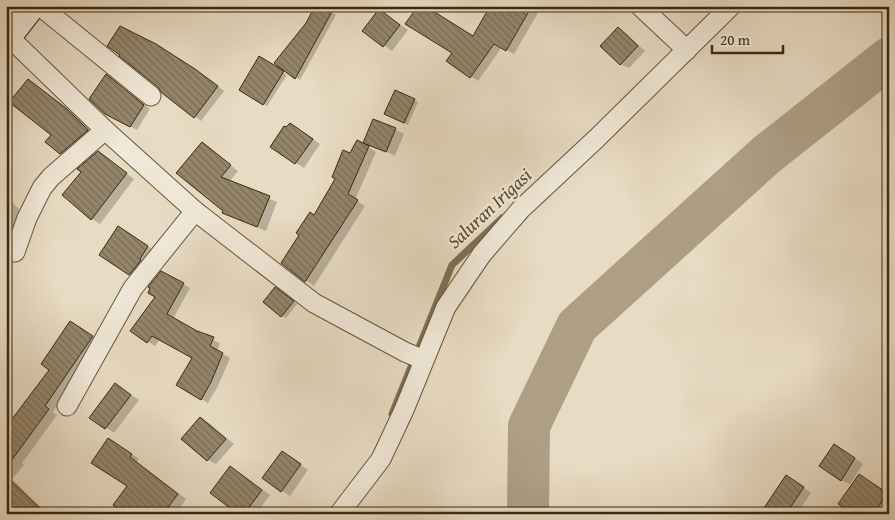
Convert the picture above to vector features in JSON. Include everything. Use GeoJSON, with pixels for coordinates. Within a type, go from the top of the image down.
{"type":"FeatureCollection","features":[{"type":"Feature","properties":{"kind":"street"},"geometry":{"type":"LineString","coordinates":[[31,6],[7,37],[105,130],[195,212],[314,303],[416,357]]}},
{"type":"Feature","properties":{"kind":"street"},"geometry":{"type":"LineString","coordinates":[[40,6],[151,96]]}},
{"type":"Feature","properties":{"kind":"street"},"geometry":{"type":"LineString","coordinates":[[640,6],[686,49]]}},
{"type":"Feature","properties":{"kind":"street"},"geometry":{"type":"LineString","coordinates":[[339,514],[381,459],[404,410],[416,357],[446,307],[482,254],[522,209],[731,6]]}},
{"type":"Feature","properties":{"kind":"street"},"geometry":{"type":"LineString","coordinates":[[14,252],[27,218],[42,188],[51,177],[105,130]]}},
{"type":"Feature","properties":{"kind":"street"},"geometry":{"type":"LineString","coordinates":[[66,406],[133,288],[195,212]]}},
{"type":"Feature","properties":{"kind":"building"},"geometry":{"type":"Polygon","coordinates":[[[315,6],[335,6],[295,79],[274,63],[306,23],[315,6]]]}},
{"type":"Feature","properties":{"kind":"building"},"geometry":{"type":"Polygon","coordinates":[[[418,6],[425,6],[473,36],[490,6],[532,6],[506,51],[494,44],[470,78],[446,61],[452,53],[405,24],[418,6]]]}},
{"type":"Feature","properties":{"kind":"building"},"geometry":{"type":"Polygon","coordinates":[[[379,9],[400,25],[383,47],[362,31],[379,9]]]}},
{"type":"Feature","properties":{"kind":"building"},"geometry":{"type":"Polygon","coordinates":[[[120,26],[156,44],[218,86],[194,118],[107,46],[120,26]]]}},
{"type":"Feature","properties":{"kind":"building"},"geometry":{"type":"Polygon","coordinates":[[[618,27],[638,46],[620,65],[600,46],[618,27]]]}},
{"type":"Feature","properties":{"kind":"building"},"geometry":{"type":"Polygon","coordinates":[[[259,56],[284,71],[263,105],[239,90],[259,56]]]}},
{"type":"Feature","properties":{"kind":"building"},"geometry":{"type":"Polygon","coordinates":[[[106,74],[144,105],[130,127],[105,114],[89,99],[106,74]]]}},
{"type":"Feature","properties":{"kind":"building"},"geometry":{"type":"Polygon","coordinates":[[[28,79],[67,109],[88,130],[60,154],[45,142],[51,135],[9,102],[28,79]]]}},
{"type":"Feature","properties":{"kind":"building"},"geometry":{"type":"Polygon","coordinates":[[[395,90],[415,99],[404,123],[384,114],[395,90]]]}},
{"type":"Feature","properties":{"kind":"building"},"geometry":{"type":"Polygon","coordinates":[[[373,119],[396,128],[386,152],[363,143],[373,119]]]}},
{"type":"Feature","properties":{"kind":"building"},"geometry":{"type":"Polygon","coordinates":[[[290,123],[313,139],[295,164],[270,147],[284,126],[286,127],[290,123]]]}},
{"type":"Feature","properties":{"kind":"building"},"geometry":{"type":"Polygon","coordinates":[[[357,140],[369,146],[348,194],[358,200],[305,282],[281,263],[299,235],[296,233],[310,212],[314,215],[335,179],[332,177],[343,150],[350,153],[357,140]]]}},
{"type":"Feature","properties":{"kind":"building"},"geometry":{"type":"Polygon","coordinates":[[[202,142],[231,165],[221,177],[270,196],[257,227],[222,213],[223,211],[176,173],[202,142]]]}},
{"type":"Feature","properties":{"kind":"building"},"geometry":{"type":"Polygon","coordinates":[[[98,151],[127,173],[91,220],[62,195],[81,172],[77,169],[98,151]]]}},
{"type":"Feature","properties":{"kind":"building"},"geometry":{"type":"Polygon","coordinates":[[[118,226],[148,246],[141,260],[129,275],[99,255],[118,226]]]}},
{"type":"Feature","properties":{"kind":"building"},"geometry":{"type":"Polygon","coordinates":[[[161,271],[184,283],[167,314],[197,331],[214,337],[210,346],[223,353],[201,400],[176,385],[192,358],[152,336],[147,343],[130,331],[155,297],[148,293],[150,288],[148,287],[161,271]]]}},
{"type":"Feature","properties":{"kind":"building"},"geometry":{"type":"Polygon","coordinates":[[[275,287],[294,301],[281,317],[263,302],[275,287]]]}},
{"type":"Feature","properties":{"kind":"building"},"geometry":{"type":"Polygon","coordinates":[[[70,321],[93,336],[45,406],[49,409],[6,468],[6,427],[49,370],[41,364],[70,321]]]}},
{"type":"Feature","properties":{"kind":"building"},"geometry":{"type":"Polygon","coordinates":[[[115,383],[131,395],[105,429],[89,418],[115,383]]]}},
{"type":"Feature","properties":{"kind":"building"},"geometry":{"type":"Polygon","coordinates":[[[200,417],[226,439],[207,461],[181,439],[200,417]]]}},
{"type":"Feature","properties":{"kind":"building"},"geometry":{"type":"Polygon","coordinates":[[[108,438],[132,454],[130,457],[178,494],[163,514],[125,514],[113,505],[127,486],[91,463],[108,438]]]}},
{"type":"Feature","properties":{"kind":"building"},"geometry":{"type":"Polygon","coordinates":[[[834,444],[855,458],[841,481],[819,466],[834,444]]]}},
{"type":"Feature","properties":{"kind":"building"},"geometry":{"type":"Polygon","coordinates":[[[282,451],[301,464],[281,492],[262,478],[282,451]]]}},
{"type":"Feature","properties":{"kind":"building"},"geometry":{"type":"Polygon","coordinates":[[[230,466],[262,490],[244,514],[238,514],[210,493],[230,466]]]}},
{"type":"Feature","properties":{"kind":"building"},"geometry":{"type":"Polygon","coordinates":[[[859,474],[887,493],[874,514],[853,514],[838,504],[859,474]]]}},
{"type":"Feature","properties":{"kind":"building"},"geometry":{"type":"Polygon","coordinates":[[[786,475],[804,487],[786,514],[760,514],[786,475]]]}},
{"type":"Feature","properties":{"kind":"building"},"geometry":{"type":"Polygon","coordinates":[[[6,476],[46,514],[6,514],[6,476]]]}},
{"type":"Feature","properties":{"kind":"waterway"},"geometry":{"type":"LineString","coordinates":[[528,514],[529,426],[577,326],[766,155],[889,58]]}},
{"type":"Feature","properties":{"kind":"waterway","name":"Saluran Irigasi"},"geometry":{"type":"LineString","coordinates":[[392,414],[452,265],[502,218]]}}]}
